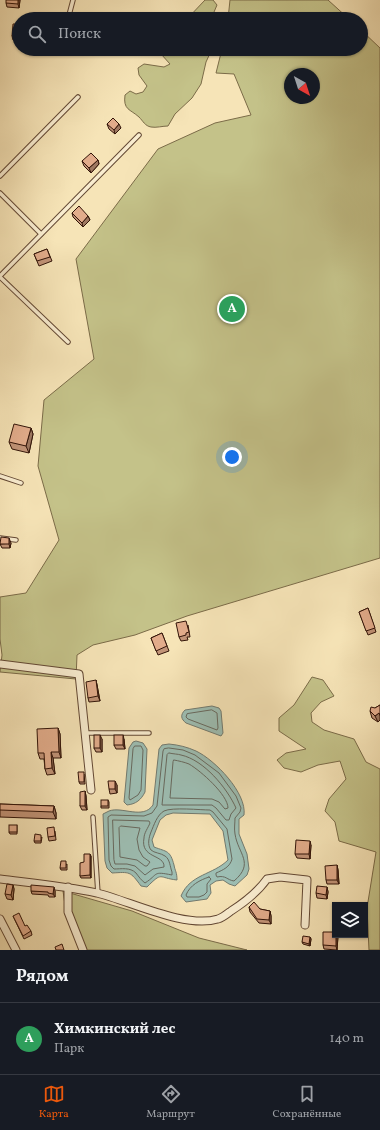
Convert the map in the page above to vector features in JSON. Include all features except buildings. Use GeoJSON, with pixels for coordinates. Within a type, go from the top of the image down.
{"type":"FeatureCollection","features":[{"type":"Feature","properties":{"kind":"street"},"geometry":{"type":"LineString","coordinates":[[0,664],[79,674],[91,790]]}},
{"type":"Feature","properties":{"kind":"street"},"geometry":{"type":"LineString","coordinates":[[0,880],[68,887],[98,894],[147,910],[188,920],[207,921],[218,919],[247,901],[257,892],[267,879],[280,877],[307,880],[305,925]]}},
{"type":"Feature","properties":{"kind":"street"},"geometry":{"type":"LineString","coordinates":[[68,887],[68,912],[83,950]]}},
{"type":"Feature","properties":{"kind":"street"},"geometry":{"type":"LineString","coordinates":[[0,919],[16,950]]}},
{"type":"Feature","properties":{"kind":"lane"},"geometry":{"type":"LineString","coordinates":[[70,12],[73,0]]}},
{"type":"Feature","properties":{"kind":"lane"},"geometry":{"type":"LineString","coordinates":[[0,176],[78,97]]}},
{"type":"Feature","properties":{"kind":"lane"},"geometry":{"type":"LineString","coordinates":[[68,342],[0,276],[139,135]]}},
{"type":"Feature","properties":{"kind":"lane"},"geometry":{"type":"LineString","coordinates":[[0,193],[41,234]]}},
{"type":"Feature","properties":{"kind":"lane"},"geometry":{"type":"LineString","coordinates":[[0,476],[21,483]]}},
{"type":"Feature","properties":{"kind":"lane"},"geometry":{"type":"LineString","coordinates":[[0,538],[16,540]]}},
{"type":"Feature","properties":{"kind":"lane"},"geometry":{"type":"LineString","coordinates":[[85,733],[149,733]]}},
{"type":"Feature","properties":{"kind":"lane"},"geometry":{"type":"LineString","coordinates":[[93,817],[98,894]]}},
{"type":"Feature","properties":{"kind":"shaded area"},"geometry":{"type":"Polygon","coordinates":[[[205,0],[213,0],[217,5],[214,12],[194,12],[205,0]]]}},
{"type":"Feature","properties":{"kind":"shaded area"},"geometry":{"type":"Polygon","coordinates":[[[230,0],[328,0],[341,12],[229,12],[230,0]]]}},
{"type":"Feature","properties":{"kind":"shaded area"},"geometry":{"type":"Polygon","coordinates":[[[368,37],[380,48],[380,558],[187,616],[135,635],[93,645],[77,655],[76,679],[0,672],[2,655],[0,639],[0,597],[26,593],[59,540],[38,466],[44,400],[94,359],[76,259],[158,149],[215,123],[251,115],[234,74],[216,73],[220,56],[368,56],[368,37]]]}},
{"type":"Feature","properties":{"kind":"shaded area"},"geometry":{"type":"Polygon","coordinates":[[[163,56],[209,56],[201,84],[192,98],[175,114],[168,126],[151,127],[128,109],[125,104],[125,95],[130,91],[136,94],[143,92],[147,86],[139,75],[138,68],[144,64],[164,67],[170,64],[163,56]]]}},
{"type":"Feature","properties":{"kind":"shaded area"},"geometry":{"type":"Polygon","coordinates":[[[312,677],[323,680],[334,696],[321,702],[311,713],[312,722],[324,730],[354,739],[366,762],[380,769],[380,950],[369,950],[368,929],[368,902],[376,852],[339,841],[335,822],[325,811],[329,799],[346,779],[340,761],[318,765],[301,772],[284,768],[277,760],[286,753],[306,749],[279,731],[279,718],[294,705],[312,677]]]}},
{"type":"Feature","properties":{"kind":"shaded area"},"geometry":{"type":"Polygon","coordinates":[[[63,891],[132,911],[199,938],[247,950],[83,950],[66,912],[63,891]]]}},
{"type":"Feature","properties":{"kind":"water"},"geometry":{"type":"Polygon","coordinates":[[[212,706],[219,708],[221,711],[223,733],[221,736],[186,723],[182,718],[182,714],[185,710],[212,706]]]}},
{"type":"Feature","properties":{"kind":"water"},"geometry":{"type":"Polygon","coordinates":[[[136,741],[143,743],[147,749],[145,792],[138,801],[127,805],[124,802],[129,748],[133,742],[136,741]]]}},
{"type":"Feature","properties":{"kind":"water"},"geometry":{"type":"Polygon","coordinates":[[[169,744],[183,746],[204,755],[228,778],[235,787],[244,806],[244,815],[239,819],[239,834],[247,854],[249,869],[247,875],[235,886],[223,880],[216,881],[210,885],[211,893],[207,899],[186,902],[181,896],[190,883],[216,869],[228,860],[223,831],[210,814],[173,813],[166,815],[160,820],[152,840],[154,847],[167,852],[173,860],[177,880],[159,877],[147,887],[141,886],[132,875],[123,872],[112,873],[107,868],[105,861],[103,814],[114,810],[144,812],[153,805],[159,749],[162,745],[169,744]]]}},
{"type":"Feature","properties":{"kind":"place","name":"Химкинский лес"},"geometry":{"type":"Point","coordinates":[232,309]}}]}
